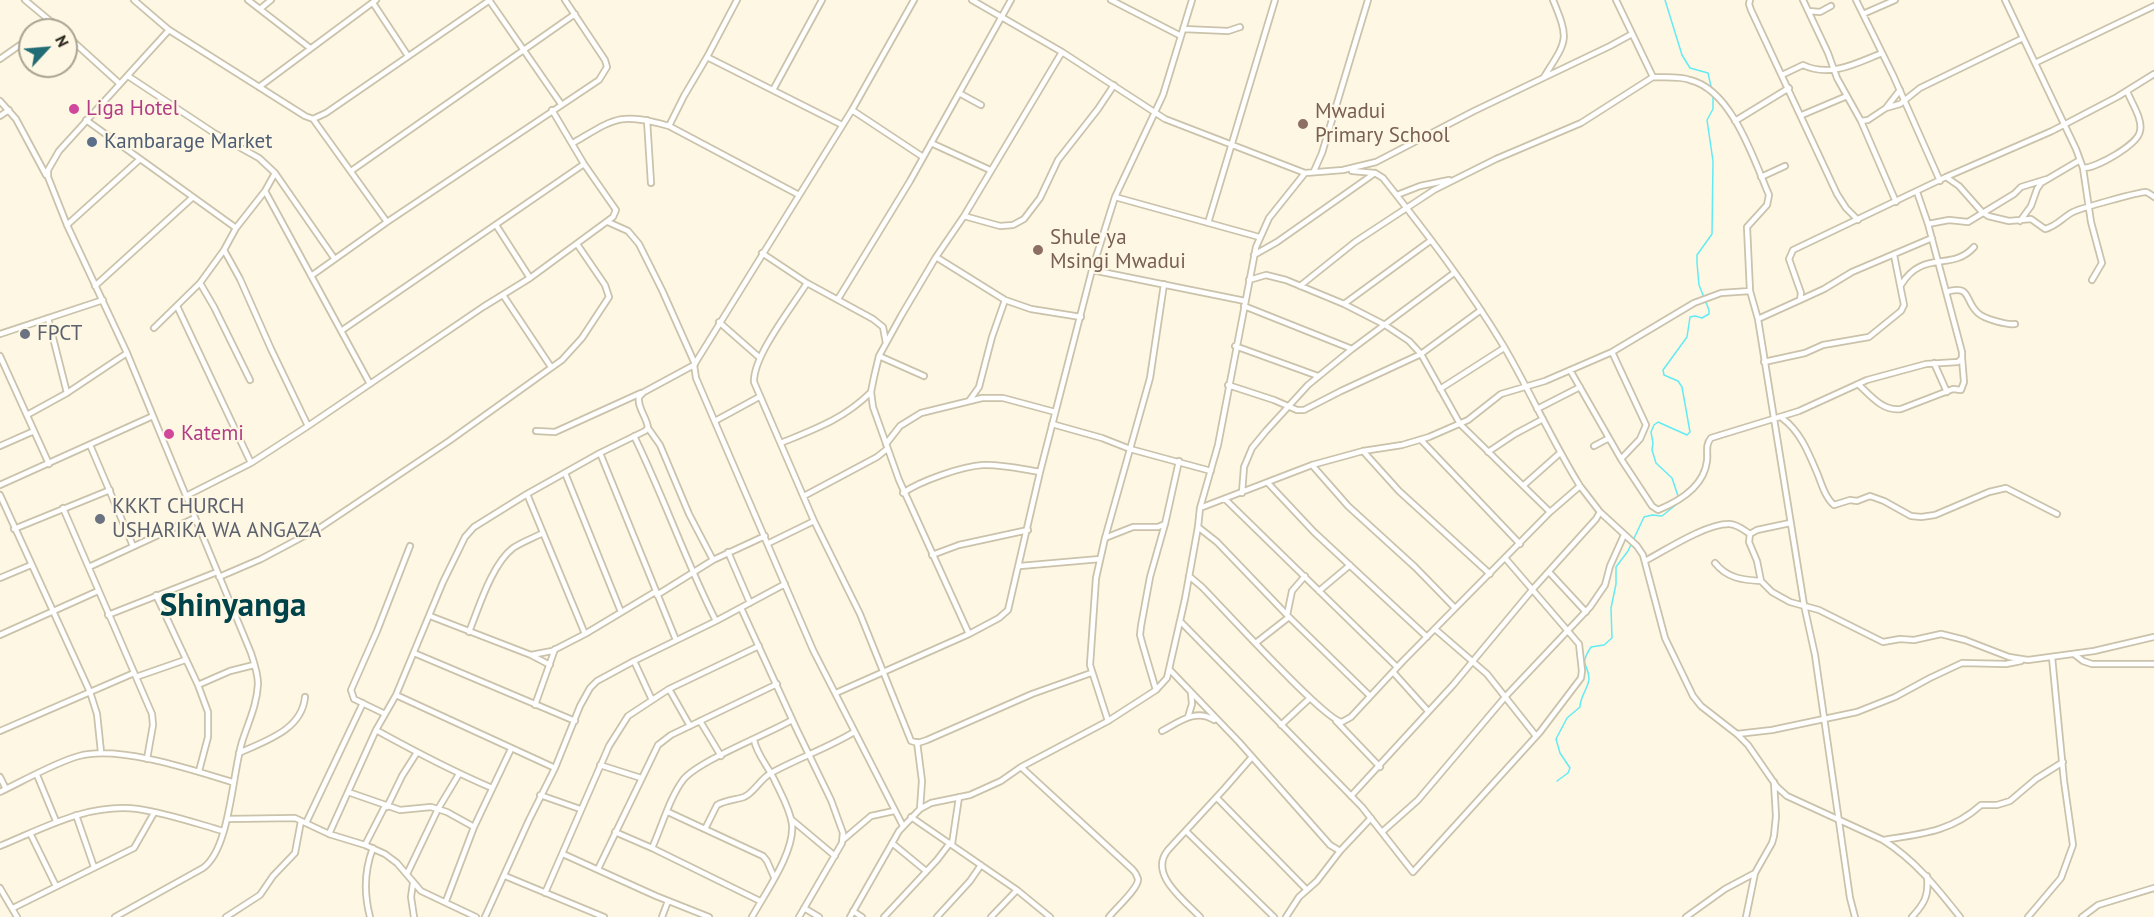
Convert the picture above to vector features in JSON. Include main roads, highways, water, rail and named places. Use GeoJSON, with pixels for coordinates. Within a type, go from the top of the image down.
{"type":"FeatureCollection","features":[{"type":"Feature","properties":{"kind":"waterway"},"geometry":{"type":"LineString","coordinates":[[1665,0],[1682,55],[1690,68],[1708,73],[1712,91]]}},
{"type":"Feature","properties":{"kind":"waterway"},"geometry":{"type":"LineString","coordinates":[[1678,496],[1672,478],[1656,463],[1652,450],[1651,432],[1658,422],[1687,435],[1690,432],[1682,387],[1678,381],[1664,375],[1663,370],[1687,337],[1690,317],[1702,318],[1709,314],[1699,285],[1697,255],[1712,234],[1713,161],[1707,120],[1713,109],[1713,96]]}},
{"type":"Feature","properties":{"kind":"waterway"},"geometry":{"type":"LineString","coordinates":[[1557,781],[1568,773],[1570,768],[1560,753],[1556,739],[1567,718],[1580,707],[1589,679],[1585,658],[1591,647],[1604,645],[1612,638],[1611,608],[1616,584],[1616,567],[1628,551],[1644,517],[1662,516],[1677,504]]}},
{"type":"Feature","properties":{"kind":"place","name":"Liga Hotel"},"geometry":{"type":"Point","coordinates":[74,109]}},
{"type":"Feature","properties":{"kind":"place","name":"Mwadui Primary School"},"geometry":{"type":"Point","coordinates":[1303,124]}},
{"type":"Feature","properties":{"kind":"place","name":"Kambarage Market"},"geometry":{"type":"Point","coordinates":[92,142]}},
{"type":"Feature","properties":{"kind":"place","name":"Shule ya Msingi Mwadui"},"geometry":{"type":"Point","coordinates":[1038,250]}},
{"type":"Feature","properties":{"kind":"place","name":"FPCT"},"geometry":{"type":"Point","coordinates":[25,334]}},
{"type":"Feature","properties":{"kind":"place","name":"Katemi"},"geometry":{"type":"Point","coordinates":[169,434]}},
{"type":"Feature","properties":{"kind":"place","name":"KKKT CHURCH USHARIKA WA ANGAZA"},"geometry":{"type":"Point","coordinates":[100,519]}},
{"type":"Feature","properties":{"kind":"district","name":"Shinyanga"},"geometry":{"type":"Point","coordinates":[233,607]}}]}
